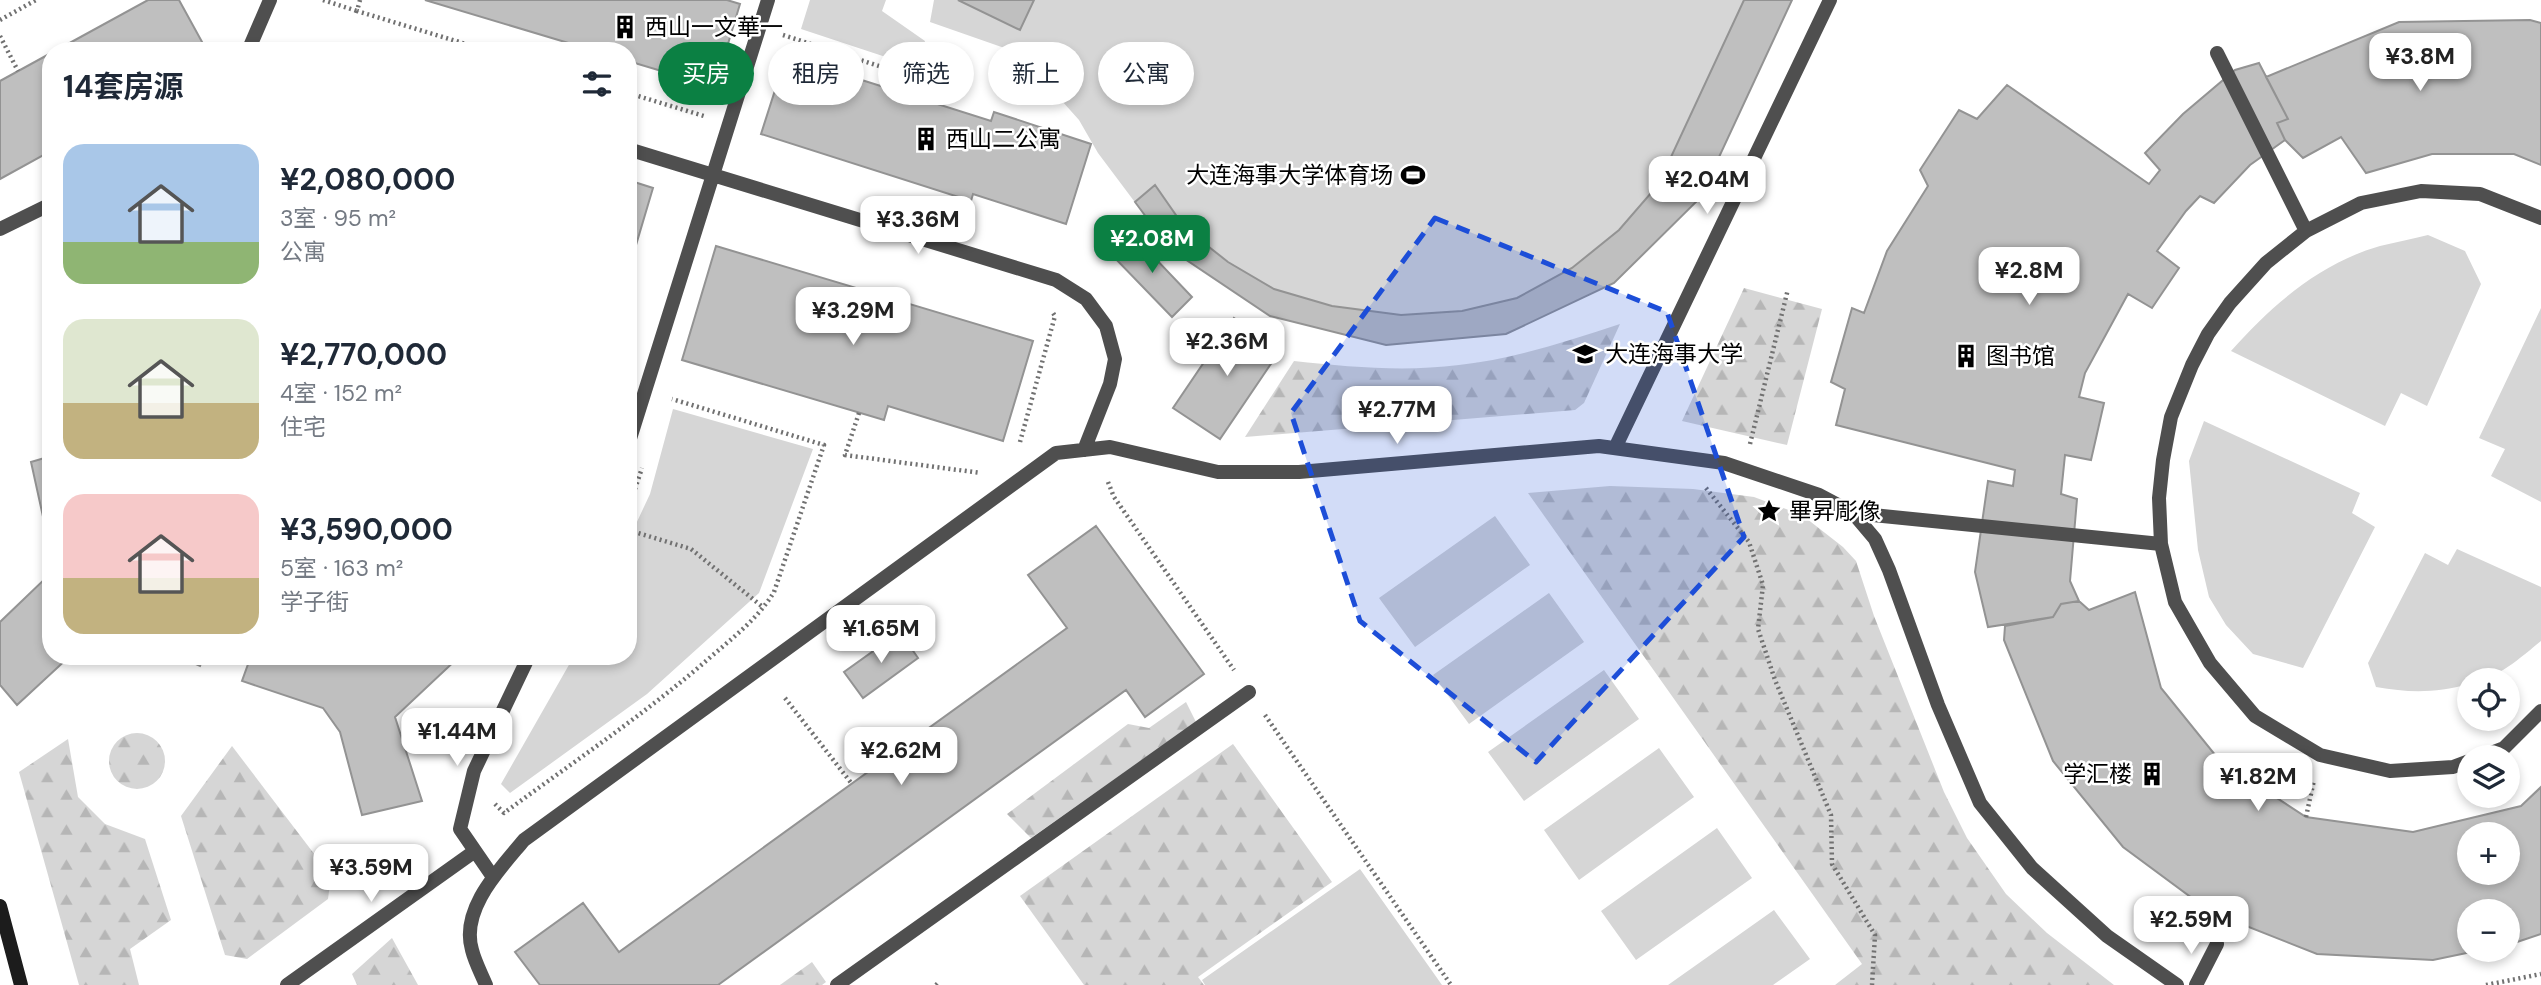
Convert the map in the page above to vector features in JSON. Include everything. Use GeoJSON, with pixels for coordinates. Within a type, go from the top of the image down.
{"type":"FeatureCollection","features":[{"type":"Feature","properties":{"kind":"main road"},"geometry":{"type":"LineString","coordinates":[[0,905],[21,985]]}},
{"type":"Feature","properties":{"kind":"street"},"geometry":{"type":"LineString","coordinates":[[252,42],[270,0]]}},
{"type":"Feature","properties":{"kind":"street"},"geometry":{"type":"LineString","coordinates":[[637,416],[768,0]]}},
{"type":"Feature","properties":{"kind":"street"},"geometry":{"type":"LineString","coordinates":[[1615,448],[1830,0]]}},
{"type":"Feature","properties":{"kind":"street"},"geometry":{"type":"LineString","coordinates":[[2217,53],[2306,231]]}},
{"type":"Feature","properties":{"kind":"street"},"geometry":{"type":"LineString","coordinates":[[637,152],[1056,280],[1086,299],[1105,326],[1115,359],[1110,384],[1084,450]]}},
{"type":"Feature","properties":{"kind":"street"},"geometry":{"type":"LineString","coordinates":[[2457,766],[2390,771],[2320,755],[2255,716],[2210,663],[2175,603],[2161,544],[2159,498],[2163,460],[2171,417],[2208,334],[2230,303],[2266,263],[2306,231],[2361,204],[2421,191],[2480,194],[2541,218]]}},
{"type":"Feature","properties":{"kind":"street"},"geometry":{"type":"LineString","coordinates":[[0,229],[42,208]]}},
{"type":"Feature","properties":{"kind":"street"},"geometry":{"type":"LineString","coordinates":[[486,985],[471,947],[472,915],[493,877],[523,840],[1056,453],[1110,447],[1218,472],[1299,472],[1600,446],[1724,463],[1819,495],[1853,513],[1875,539],[1889,570],[1938,705],[1980,803],[2032,868],[2107,936],[2177,985]]}},
{"type":"Feature","properties":{"kind":"street"},"geometry":{"type":"LineString","coordinates":[[1853,513],[2161,544]]}},
{"type":"Feature","properties":{"kind":"street"},"geometry":{"type":"LineString","coordinates":[[493,877],[460,829],[474,771],[525,665]]}},
{"type":"Feature","properties":{"kind":"street"},"geometry":{"type":"LineString","coordinates":[[836,985],[1249,692]]}},
{"type":"Feature","properties":{"kind":"street"},"geometry":{"type":"LineString","coordinates":[[2507,745],[2541,711]]}},
{"type":"Feature","properties":{"kind":"street"},"geometry":{"type":"LineString","coordinates":[[287,985],[304,980],[475,851]]}},
{"type":"Feature","properties":{"kind":"street"},"geometry":{"type":"LineString","coordinates":[[2196,985],[2217,944]]}},
{"type":"Feature","properties":{"kind":"path"},"geometry":{"type":"LineString","coordinates":[[0,20],[36,0]]}},
{"type":"Feature","properties":{"kind":"path"},"geometry":{"type":"LineString","coordinates":[[323,0],[459,42]]}},
{"type":"Feature","properties":{"kind":"path"},"geometry":{"type":"LineString","coordinates":[[357,11],[360,0]]}},
{"type":"Feature","properties":{"kind":"path"},"geometry":{"type":"LineString","coordinates":[[779,34],[878,66]]}},
{"type":"Feature","properties":{"kind":"path"},"geometry":{"type":"LineString","coordinates":[[0,36],[18,71]]}},
{"type":"Feature","properties":{"kind":"path"},"geometry":{"type":"LineString","coordinates":[[637,96],[705,116]]}},
{"type":"Feature","properties":{"kind":"path"},"geometry":{"type":"LineString","coordinates":[[1749,449],[1788,289]]}},
{"type":"Feature","properties":{"kind":"path"},"geometry":{"type":"LineString","coordinates":[[1018,446],[1023,437],[1055,316],[1049,305]]}},
{"type":"Feature","properties":{"kind":"path"},"geometry":{"type":"LineString","coordinates":[[492,800],[503,813],[657,703],[750,623],[774,592],[824,445],[664,397]]}},
{"type":"Feature","properties":{"kind":"path"},"geometry":{"type":"LineString","coordinates":[[859,413],[845,454],[989,474],[978,481]]}},
{"type":"Feature","properties":{"kind":"path"},"geometry":{"type":"LineString","coordinates":[[1698,480],[1749,542],[1763,585],[1758,629],[1775,680],[1831,816],[1832,864],[1875,935],[1872,985]]}},
{"type":"Feature","properties":{"kind":"path"},"geometry":{"type":"LineString","coordinates":[[1108,482],[1114,496],[1451,985]]}},
{"type":"Feature","properties":{"kind":"path"},"geometry":{"type":"LineString","coordinates":[[637,533],[691,548],[764,608]]}},
{"type":"Feature","properties":{"kind":"path"},"geometry":{"type":"LineString","coordinates":[[785,698],[852,784]]}},
{"type":"Feature","properties":{"kind":"path"},"geometry":{"type":"LineString","coordinates":[[2306,817],[2320,755]]}},
{"type":"Feature","properties":{"kind":"path"},"geometry":{"type":"LineString","coordinates":[[2486,985],[2541,974]]}},
{"type":"Feature","properties":{"kind":"highlighted area"},"geometry":{"type":"Polygon","coordinates":[[[1435,218],[1667,312],[1744,537],[1536,762],[1360,621],[1291,413],[1435,218]]]}},
{"type":"Feature","properties":{"kind":"green space"},"geometry":{"type":"Polygon","coordinates":[[[810,0],[886,0],[882,11],[925,41],[878,42],[878,54],[864,50],[864,42],[840,42],[801,29],[810,0]]]}},
{"type":"Feature","properties":{"kind":"green space","name":"大连海事大学体育场"},"geometry":{"type":"Polygon","coordinates":[[[934,0],[1792,0],[1700,198],[1614,283],[1506,334],[1386,345],[1270,316],[1170,249],[1066,105],[1084,105],[1084,42],[988,42],[930,22],[934,0]]]}},
{"type":"Feature","properties":{"kind":"green space"},"geometry":{"type":"Polygon","coordinates":[[[2428,235],[2465,251],[2481,284],[2427,406],[2401,393],[2385,426],[2231,351],[2280,302],[2337,263],[2380,246],[2428,235]]]}},
{"type":"Feature","properties":{"kind":"green space"},"geometry":{"type":"Polygon","coordinates":[[[1744,288],[1822,309],[1787,445],[1682,421],[1744,288]]]}},
{"type":"Feature","properties":{"kind":"green space"},"geometry":{"type":"Polygon","coordinates":[[[2541,308],[2541,502],[2491,476],[2505,449],[2479,438],[2541,308]]]}},
{"type":"Feature","properties":{"kind":"green space"},"geometry":{"type":"Polygon","coordinates":[[[1620,324],[1584,403],[1575,410],[1245,437],[1294,361],[1397,368],[1459,365],[1520,354],[1620,324]]]}},
{"type":"Feature","properties":{"kind":"green space"},"geometry":{"type":"Polygon","coordinates":[[[673,409],[813,449],[759,593],[647,694],[510,793],[501,784],[569,665],[637,665],[637,522],[650,494],[673,409]]]}},
{"type":"Feature","properties":{"kind":"green space"},"geometry":{"type":"Polygon","coordinates":[[[2204,421],[2360,493],[2352,513],[2375,527],[2303,668],[2253,654],[2226,625],[2209,597],[2198,550],[2189,461],[2204,421]]]}},
{"type":"Feature","properties":{"kind":"green space"},"geometry":{"type":"Polygon","coordinates":[[[1610,486],[1693,489],[1754,497],[1802,515],[1843,547],[1856,561],[1874,616],[1944,792],[1967,838],[2006,894],[2047,933],[2114,985],[1835,985],[1862,964],[1528,493],[1610,486]]]}},
{"type":"Feature","properties":{"kind":"green space"},"geometry":{"type":"Polygon","coordinates":[[[1495,516],[1530,565],[1415,647],[1379,598],[1495,516]]]}},
{"type":"Feature","properties":{"kind":"green space"},"geometry":{"type":"Polygon","coordinates":[[[2457,549],[2541,587],[2541,641],[2506,668],[2457,668],[2457,686],[2423,691],[2376,687],[2368,663],[2425,553],[2448,565],[2457,549]]]}},
{"type":"Feature","properties":{"kind":"green space"},"geometry":{"type":"Polygon","coordinates":[[[1549,593],[1584,642],[1469,724],[1433,675],[1549,593]]]}},
{"type":"Feature","properties":{"kind":"green space"},"geometry":{"type":"Polygon","coordinates":[[[1604,670],[1639,719],[1524,801],[1488,752],[1604,670]]]}},
{"type":"Feature","properties":{"kind":"green space"},"geometry":{"type":"Polygon","coordinates":[[[1186,702],[1196,722],[1031,838],[1007,814],[1128,724],[1149,728],[1186,702]]]}},
{"type":"Feature","properties":{"kind":"green space"},"geometry":{"type":"Polygon","coordinates":[[[137,733],[148,735],[157,741],[163,750],[163,772],[157,781],[148,787],[137,789],[126,787],[117,781],[111,772],[109,761],[111,750],[117,741],[126,735],[137,733]]]}},
{"type":"Feature","properties":{"kind":"green space"},"geometry":{"type":"Polygon","coordinates":[[[68,739],[78,797],[105,824],[145,839],[171,920],[130,949],[139,985],[79,985],[19,772],[68,739]]]}},
{"type":"Feature","properties":{"kind":"green space"},"geometry":{"type":"Polygon","coordinates":[[[1233,744],[1332,882],[1198,977],[1204,985],[1084,985],[1020,896],[1233,744]]]}},
{"type":"Feature","properties":{"kind":"green space"},"geometry":{"type":"Polygon","coordinates":[[[232,746],[331,876],[328,899],[247,959],[225,955],[181,816],[232,746]]]}},
{"type":"Feature","properties":{"kind":"green space"},"geometry":{"type":"Polygon","coordinates":[[[1659,748],[1694,797],[1579,880],[1544,830],[1659,748]]]}},
{"type":"Feature","properties":{"kind":"green space"},"geometry":{"type":"Polygon","coordinates":[[[1717,828],[1752,878],[1636,960],[1601,911],[1717,828]]]}},
{"type":"Feature","properties":{"kind":"green space"},"geometry":{"type":"Polygon","coordinates":[[[1360,869],[1442,985],[1205,985],[1202,980],[1360,869]]]}},
{"type":"Feature","properties":{"kind":"green space"},"geometry":{"type":"Polygon","coordinates":[[[1774,910],[1810,959],[1773,985],[1668,985],[1774,910]]]}},
{"type":"Feature","properties":{"kind":"green space"},"geometry":{"type":"Polygon","coordinates":[[[392,938],[418,985],[357,985],[352,974],[392,938]]]}},
{"type":"Feature","properties":{"kind":"green space"},"geometry":{"type":"Polygon","coordinates":[[[812,962],[826,982],[822,985],[780,985],[812,962]]]}},
{"type":"Feature","properties":{"kind":"building"},"geometry":{"type":"Polygon","coordinates":[[[148,0],[179,0],[202,42],[71,42],[148,0]]]}},
{"type":"Feature","properties":{"kind":"building","name":"西山一文華一"},"geometry":{"type":"Polygon","coordinates":[[[425,0],[727,0],[740,4],[729,42],[658,42],[658,70],[637,64],[637,42],[565,42],[425,0]]]}},
{"type":"Feature","properties":{"kind":"building"},"geometry":{"type":"Polygon","coordinates":[[[958,0],[1034,0],[1020,30],[958,0]]]}},
{"type":"Feature","properties":{"kind":"building"},"geometry":{"type":"Polygon","coordinates":[[[1744,0],[1792,0],[1700,198],[1614,283],[1506,334],[1386,345],[1270,316],[1170,249],[1135,202],[1155,185],[1185,228],[1228,262],[1274,289],[1332,306],[1401,315],[1462,311],[1517,298],[1572,268],[1619,230],[1658,185],[1744,0]]]}},
{"type":"Feature","properties":{"kind":"building"},"geometry":{"type":"Polygon","coordinates":[[[2530,20],[2541,23],[2541,165],[2514,154],[2432,154],[2366,173],[2341,137],[2303,158],[2285,140],[2277,123],[2288,119],[2266,77],[2399,22],[2530,20]]]}},
{"type":"Feature","properties":{"kind":"building"},"geometry":{"type":"Polygon","coordinates":[[[42,58],[42,156],[0,179],[0,81],[42,58]]]}},
{"type":"Feature","properties":{"kind":"building","name":"图书馆"},"geometry":{"type":"Polygon","coordinates":[[[2259,63],[2288,119],[2277,123],[2285,140],[2250,165],[2214,203],[2200,196],[2186,211],[2157,251],[2179,268],[2152,308],[2128,294],[2085,373],[2079,397],[2104,403],[2091,460],[2065,455],[2061,494],[2077,499],[2070,581],[2079,601],[2061,604],[2053,617],[1988,627],[1975,572],[1988,481],[2013,486],[2015,470],[1836,425],[1845,389],[1831,382],[1852,308],[1864,313],[1887,251],[1928,186],[1920,170],[1959,110],[1977,119],[2007,85],[2149,184],[2160,170],[2145,153],[2183,114],[2235,70],[2259,63]]]}},
{"type":"Feature","properties":{"kind":"building","name":"西山二公寓"},"geometry":{"type":"Polygon","coordinates":[[[864,81],[878,85],[878,105],[941,105],[991,121],[994,112],[1091,144],[1066,224],[973,194],[971,201],[761,134],[770,105],[864,105],[864,81]]]}},
{"type":"Feature","properties":{"kind":"building"},"geometry":{"type":"Polygon","coordinates":[[[637,183],[653,188],[637,242],[637,183]]]}},
{"type":"Feature","properties":{"kind":"building"},"geometry":{"type":"Polygon","coordinates":[[[1132,234],[1192,297],[1172,317],[1111,254],[1132,234]]]}},
{"type":"Feature","properties":{"kind":"building"},"geometry":{"type":"Polygon","coordinates":[[[716,246],[1033,341],[1003,441],[888,406],[884,420],[682,360],[716,246]]]}},
{"type":"Feature","properties":{"kind":"building"},"geometry":{"type":"Polygon","coordinates":[[[1234,318],[1281,349],[1220,439],[1173,408],[1234,318]]]}},
{"type":"Feature","properties":{"kind":"building"},"geometry":{"type":"Polygon","coordinates":[[[42,459],[42,512],[31,462],[42,459]]]}},
{"type":"Feature","properties":{"kind":"building"},"geometry":{"type":"Polygon","coordinates":[[[1096,526],[1204,674],[1145,717],[1126,690],[718,985],[540,985],[515,952],[583,903],[619,952],[1067,628],[1028,575],[1096,526]]]}},
{"type":"Feature","properties":{"kind":"building"},"geometry":{"type":"Polygon","coordinates":[[[42,582],[42,665],[60,665],[17,705],[0,685],[0,622],[42,582]]]}},
{"type":"Feature","properties":{"kind":"building","name":"学汇楼"},"geometry":{"type":"Polygon","coordinates":[[[2135,592],[2161,688],[2220,761],[2306,817],[2413,832],[2513,808],[2520,808],[2541,787],[2541,934],[2520,941],[2520,899],[2457,899],[2457,955],[2433,960],[2317,954],[2211,912],[2123,847],[2053,761],[2004,640],[2005,626],[2053,617],[2061,604],[2079,601],[2089,610],[2135,592]]]}},
{"type":"Feature","properties":{"kind":"building"},"geometry":{"type":"Polygon","coordinates":[[[900,632],[918,658],[863,698],[844,672],[900,632]]]}},
{"type":"Feature","properties":{"kind":"building"},"geometry":{"type":"Polygon","coordinates":[[[248,665],[450,665],[395,717],[422,801],[362,815],[340,732],[323,708],[242,681],[248,665]]]}},
{"type":"Feature","properties":{"kind":"place","name":"西山一文華一"},"geometry":{"type":"Point","coordinates":[625,27]}},
{"type":"Feature","properties":{"kind":"place","name":"西山二公寓"},"geometry":{"type":"Point","coordinates":[926,139]}},
{"type":"Feature","properties":{"kind":"place","name":"大连海事大学体育场"},"geometry":{"type":"Point","coordinates":[1413,175]}},
{"type":"Feature","properties":{"kind":"place","name":"大连海事大学"},"geometry":{"type":"Point","coordinates":[1585,354]}},
{"type":"Feature","properties":{"kind":"place","name":"图书馆"},"geometry":{"type":"Point","coordinates":[1966,356]}},
{"type":"Feature","properties":{"kind":"place","name":"畢昇彫像"},"geometry":{"type":"Point","coordinates":[1769,511]}},
{"type":"Feature","properties":{"kind":"place","name":"学汇楼"},"geometry":{"type":"Point","coordinates":[2152,774]}}]}
